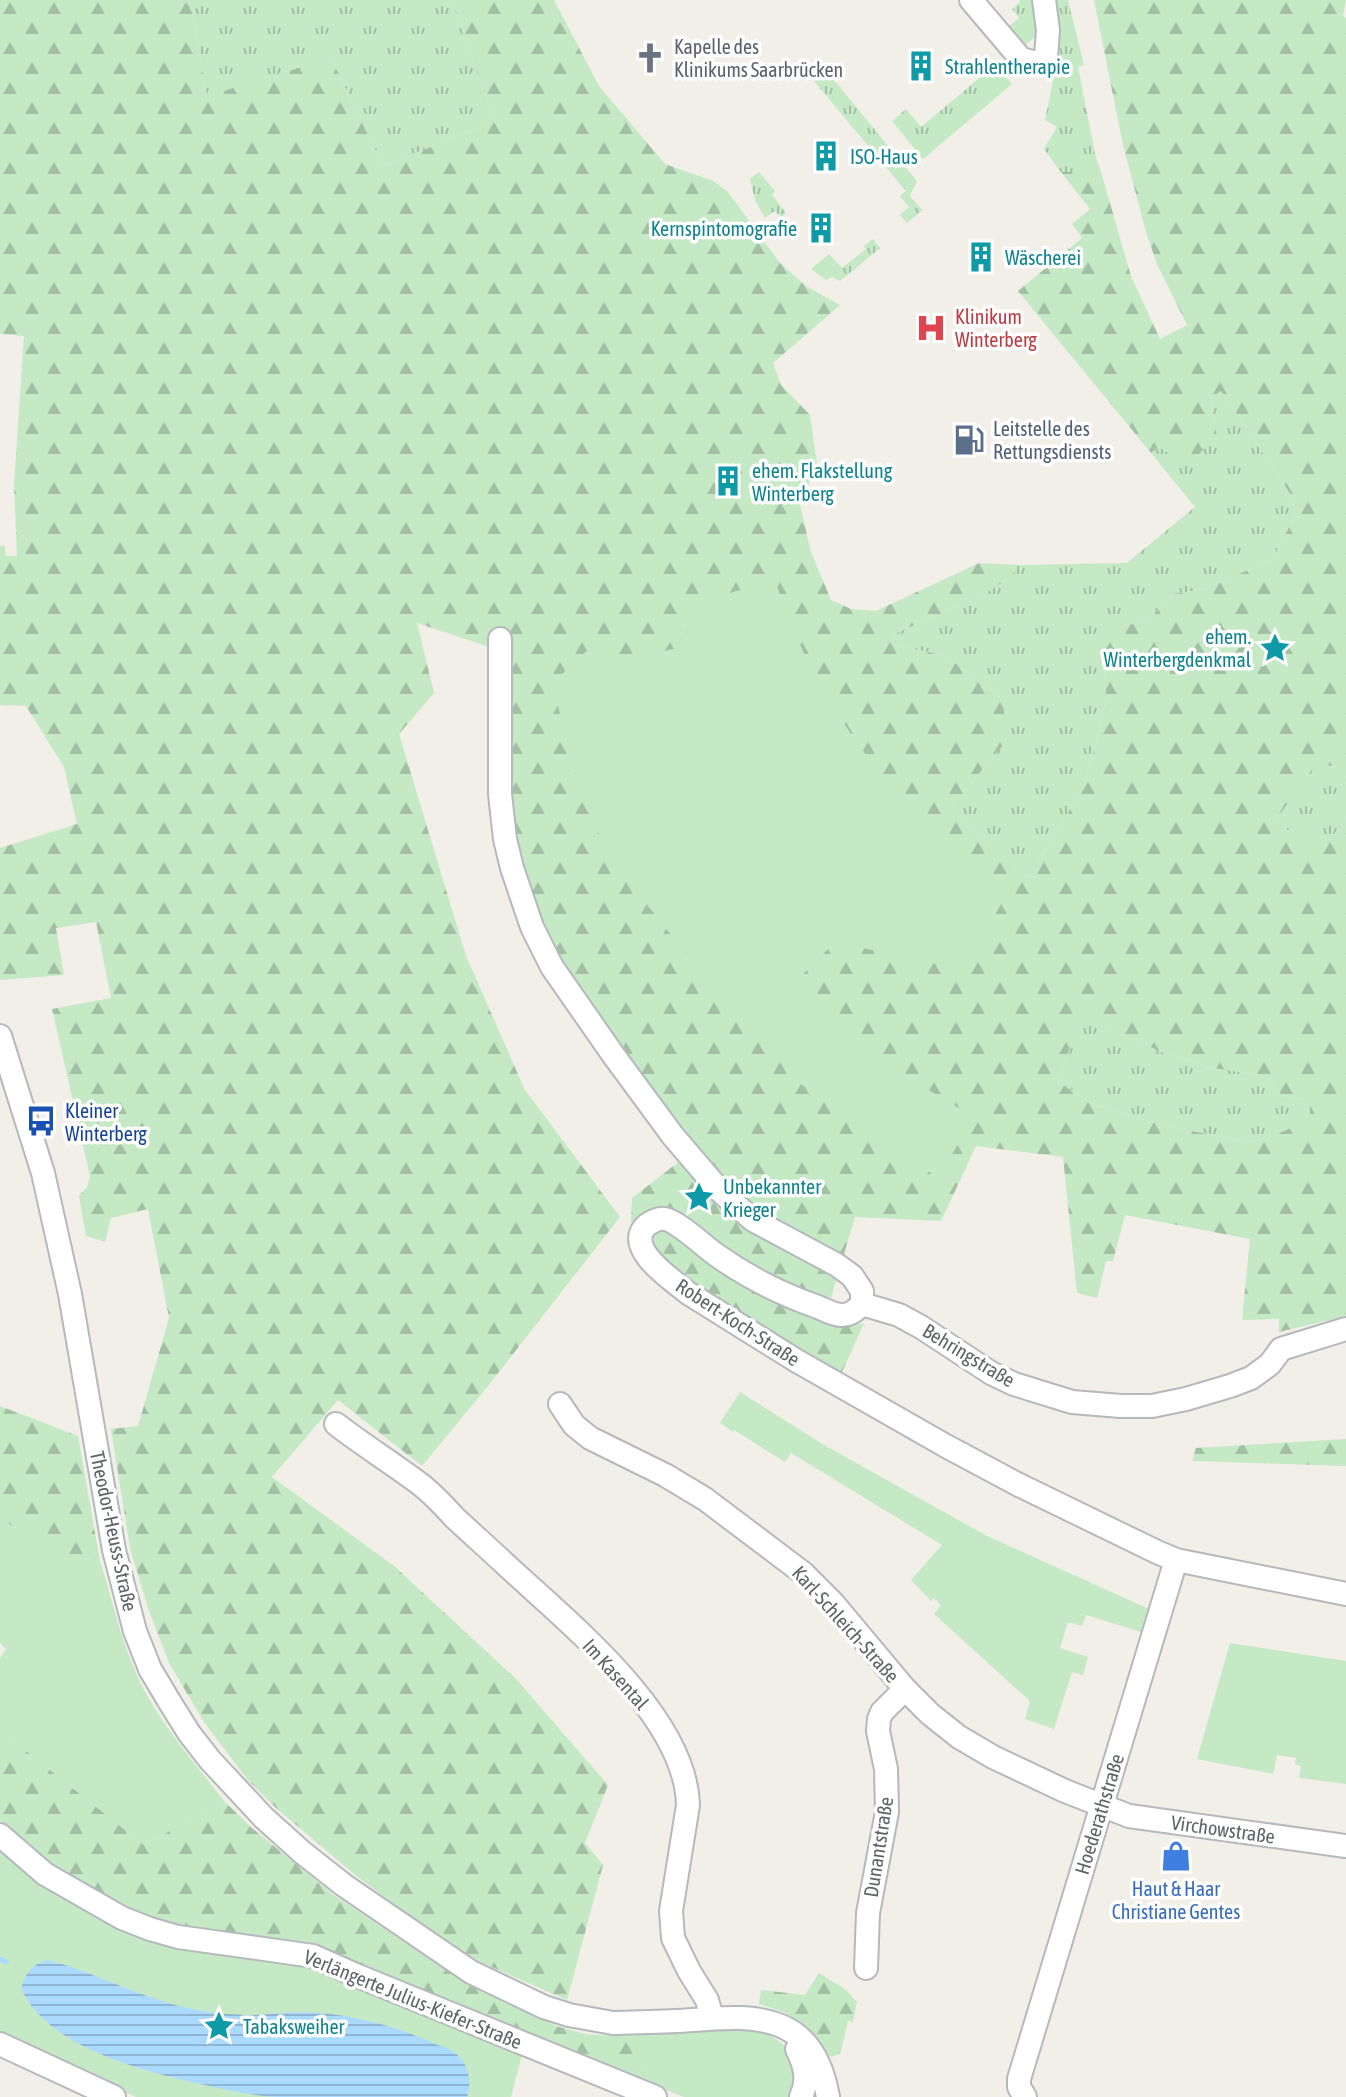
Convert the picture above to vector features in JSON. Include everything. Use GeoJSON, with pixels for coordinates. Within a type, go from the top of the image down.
{"type":"FeatureCollection","features":[{"type":"Feature","properties":{"kind":"street"},"geometry":{"type":"LineString","coordinates":[[971,0],[1021,59],[1037,63],[1046,57],[1048,30],[1044,0]]}},
{"type":"Feature","properties":{"kind":"street"},"geometry":{"type":"LineString","coordinates":[[500,639],[500,794],[505,839],[532,927],[552,967],[665,1124],[720,1191],[753,1220],[852,1276],[862,1291],[862,1304]]}},
{"type":"Feature","properties":{"kind":"street","name":"Theodor-Heuss-Straße"},"geometry":{"type":"LineString","coordinates":[[0,1036],[43,1173],[70,1294],[114,1550],[135,1631],[150,1669],[189,1733],[210,1760],[264,1818],[303,1853],[345,1886],[471,1972],[544,2007],[591,2020],[613,2023],[750,2017],[782,2024],[803,2040],[821,2070],[828,2097]]}},
{"type":"Feature","properties":{"kind":"street","name":"Robert-Koch-Straße"},"geometry":{"type":"LineString","coordinates":[[862,1304],[853,1312],[840,1315],[796,1299],[741,1272],[665,1219],[650,1222],[641,1231],[640,1242],[644,1253],[688,1293],[875,1407],[983,1466],[1176,1560],[1346,1594]]}},
{"type":"Feature","properties":{"kind":"street","name":"Behringstraße"},"geometry":{"type":"LineString","coordinates":[[862,1304],[899,1315],[991,1373],[1014,1384],[1072,1402],[1121,1406],[1152,1406],[1230,1386],[1251,1378],[1270,1364],[1281,1349],[1346,1329]]}},
{"type":"Feature","properties":{"kind":"street","name":"Karl-Schleich-Straße"},"geometry":{"type":"LineString","coordinates":[[560,1404],[574,1425],[590,1438],[665,1475],[705,1499],[803,1573],[833,1603],[905,1689],[959,1737],[1031,1776],[1101,1806]]}},
{"type":"Feature","properties":{"kind":"street","name":"Im Kasental"},"geometry":{"type":"LineString","coordinates":[[336,1424],[423,1486],[601,1654],[637,1693],[661,1726],[675,1752],[688,1789],[671,1911],[673,1938],[707,2000],[712,2018]]}},
{"type":"Feature","properties":{"kind":"street","name":"Hoederathstraße"},"geometry":{"type":"LineString","coordinates":[[1025,2097],[1019,2087],[1022,2068],[1176,1560]]}},
{"type":"Feature","properties":{"kind":"street","name":"Dunantstraße"},"geometry":{"type":"LineString","coordinates":[[866,1968],[868,1913],[887,1812],[886,1769],[878,1731],[879,1719],[905,1689]]}},
{"type":"Feature","properties":{"kind":"street","name":"Virchowstraße"},"geometry":{"type":"LineString","coordinates":[[1101,1806],[1129,1816],[1346,1846]]}},
{"type":"Feature","properties":{"kind":"street","name":"Verlängerte Julius-Kiefer-Straße"},"geometry":{"type":"LineString","coordinates":[[0,1835],[45,1874],[122,1918],[178,1937],[313,1956],[655,2097]]}},
{"type":"Feature","properties":{"kind":"street"},"geometry":{"type":"LineString","coordinates":[[763,2019],[783,2033],[799,2051],[806,2074],[801,2097]]}},
{"type":"Feature","properties":{"kind":"street"},"geometry":{"type":"LineString","coordinates":[[0,2044],[114,2097]]}},
{"type":"Feature","properties":{"kind":"green space"},"geometry":{"type":"Polygon","coordinates":[[[0,0],[190,0],[207,96],[331,58],[383,166],[495,121],[451,0],[554,0],[599,86],[665,164],[713,181],[727,191],[780,263],[806,286],[840,305],[773,363],[781,385],[810,415],[817,464],[800,505],[811,552],[831,600],[851,609],[876,611],[979,563],[1017,565],[1011,578],[974,599],[894,634],[893,644],[945,656],[987,685],[1002,700],[1006,722],[1004,744],[949,809],[1029,878],[1084,786],[1106,697],[1105,650],[1108,640],[1120,627],[1148,620],[1173,594],[1205,589],[1273,559],[1299,507],[1221,391],[1210,399],[1217,436],[1199,454],[1177,458],[1158,447],[1151,453],[1018,291],[1082,238],[1072,224],[1090,209],[1061,172],[1101,172],[1131,276],[1160,339],[1187,325],[1157,264],[1146,232],[1123,145],[1094,0],[1346,0],[1343,16],[1346,18],[1346,777],[1332,766],[1316,764],[1275,821],[1321,853],[1346,817],[1346,1316],[1279,1332],[1279,1319],[1242,1320],[1250,1239],[1125,1215],[1113,1261],[1106,1261],[1097,1298],[1077,1293],[1063,1157],[976,1146],[941,1221],[855,1217],[825,1318],[848,1326],[864,1323],[841,1374],[680,1275],[631,1222],[632,1198],[694,1150],[560,963],[538,924],[519,866],[507,801],[507,653],[417,623],[434,693],[399,734],[466,956],[525,1090],[620,1217],[422,1466],[338,1400],[272,1477],[394,1566],[516,1679],[608,1785],[585,1843],[603,1865],[567,2000],[480,1962],[419,1923],[354,1874],[276,1808],[247,1779],[204,1722],[169,1663],[149,1611],[130,1548],[111,1429],[138,1426],[169,1318],[148,1209],[111,1218],[105,1242],[86,1236],[79,1196],[87,1187],[90,1176],[52,1009],[111,998],[96,922],[56,928],[64,975],[0,980],[0,848],[77,824],[64,767],[26,706],[0,705],[0,546],[4,545],[6,556],[17,556],[14,485],[24,336],[0,334],[0,0]],[[1082,1013],[1058,1082],[1095,1105],[1158,1124],[1246,1142],[1271,1137],[1310,1119],[1310,1101],[1283,1096],[1256,1074],[1212,1068],[1164,1053],[1109,1029],[1082,1013]]]}},
{"type":"Feature","properties":{"kind":"green space"},"geometry":{"type":"Polygon","coordinates":[[[190,0],[451,0],[495,121],[383,166],[331,58],[207,97],[190,0]]]}},
{"type":"Feature","properties":{"kind":"green space"},"geometry":{"type":"Polygon","coordinates":[[[1019,0],[1037,0],[1038,14],[1038,27],[1033,39],[1022,45],[1006,29],[1019,18],[1012,9],[1019,0]]]}},
{"type":"Feature","properties":{"kind":"green space"},"geometry":{"type":"Polygon","coordinates":[[[1053,0],[1068,0],[1084,65],[1078,67],[1101,172],[1061,172],[1044,149],[1057,127],[1045,120],[1055,60],[1053,0]]]}},
{"type":"Feature","properties":{"kind":"green space"},"geometry":{"type":"Polygon","coordinates":[[[820,63],[917,181],[910,196],[922,210],[907,223],[900,215],[909,207],[900,196],[906,191],[808,74],[820,63]]]}},
{"type":"Feature","properties":{"kind":"green space"},"geometry":{"type":"Polygon","coordinates":[[[995,65],[1012,84],[923,159],[892,121],[906,109],[921,127],[995,65]]]}},
{"type":"Feature","properties":{"kind":"green space"},"geometry":{"type":"Polygon","coordinates":[[[759,172],[775,191],[772,195],[786,213],[781,217],[775,211],[765,218],[755,200],[750,179],[759,172]]]}},
{"type":"Feature","properties":{"kind":"green space"},"geometry":{"type":"Polygon","coordinates":[[[873,239],[880,248],[840,281],[832,277],[826,280],[811,269],[829,254],[842,268],[866,249],[864,246],[873,239]]]}},
{"type":"Feature","properties":{"kind":"green space"},"geometry":{"type":"Polygon","coordinates":[[[1221,391],[1299,507],[1273,559],[1205,589],[1173,594],[1148,620],[1120,627],[1105,650],[1106,697],[1084,786],[1029,878],[949,809],[1004,744],[1002,700],[987,685],[945,656],[893,644],[894,634],[974,599],[1011,578],[1017,565],[1127,563],[1195,507],[1151,453],[1158,447],[1217,436],[1210,399],[1221,391]]]}},
{"type":"Feature","properties":{"kind":"green space"},"geometry":{"type":"Polygon","coordinates":[[[775,580],[813,671],[866,754],[897,793],[932,829],[968,863],[1007,893],[965,970],[835,942],[793,984],[881,1062],[974,1117],[938,1178],[802,1085],[734,1014],[629,882],[595,827],[567,750],[556,695],[561,675],[592,646],[617,661],[678,648],[689,627],[688,605],[775,580]]]}},
{"type":"Feature","properties":{"kind":"green space"},"geometry":{"type":"Polygon","coordinates":[[[1323,763],[1346,777],[1346,817],[1321,854],[1275,821],[1311,769],[1323,763]]]}},
{"type":"Feature","properties":{"kind":"green space"},"geometry":{"type":"Polygon","coordinates":[[[1082,1012],[1109,1029],[1164,1053],[1212,1068],[1256,1074],[1283,1096],[1310,1101],[1310,1120],[1271,1137],[1246,1142],[1158,1124],[1095,1105],[1058,1082],[1082,1012]]]}},
{"type":"Feature","properties":{"kind":"green space"},"geometry":{"type":"Polygon","coordinates":[[[740,1392],[824,1445],[987,1536],[1149,1609],[1141,1632],[1086,1615],[1082,1626],[1068,1622],[1060,1648],[1088,1657],[1083,1675],[1072,1672],[1054,1729],[1025,1719],[1030,1701],[934,1614],[941,1605],[934,1598],[931,1601],[911,1580],[942,1545],[791,1453],[785,1462],[720,1423],[740,1392]]]}},
{"type":"Feature","properties":{"kind":"green space"},"geometry":{"type":"Polygon","coordinates":[[[0,1406],[78,1436],[100,1561],[73,1556],[47,1546],[0,1518],[0,1406]]]}},
{"type":"Feature","properties":{"kind":"green space"},"geometry":{"type":"Polygon","coordinates":[[[1346,1439],[1346,1466],[1192,1461],[1196,1448],[1346,1439]]]}},
{"type":"Feature","properties":{"kind":"green space"},"geometry":{"type":"Polygon","coordinates":[[[0,1518],[48,1546],[73,1556],[100,1561],[126,1646],[147,1695],[224,1801],[144,1845],[10,1738],[0,1735],[0,1658],[6,1649],[0,1643],[0,1518]]]}},
{"type":"Feature","properties":{"kind":"green space"},"geometry":{"type":"Polygon","coordinates":[[[1230,1643],[1346,1661],[1346,1784],[1299,1778],[1301,1766],[1295,1765],[1296,1758],[1277,1755],[1273,1774],[1197,1759],[1230,1643]]]}},
{"type":"Feature","properties":{"kind":"green space"},"geometry":{"type":"Polygon","coordinates":[[[0,1735],[10,1738],[144,1845],[224,1801],[253,1829],[335,1896],[465,1983],[556,2026],[585,2034],[675,2033],[633,2078],[315,1945],[180,1926],[126,1909],[49,1864],[0,1821],[0,1735]]]}},
{"type":"Feature","properties":{"kind":"green space"},"geometry":{"type":"Polygon","coordinates":[[[0,1849],[90,1910],[310,1965],[523,2051],[511,2097],[136,2097],[0,2037],[0,1849]]]}},
{"type":"Feature","properties":{"kind":"green space"},"geometry":{"type":"Polygon","coordinates":[[[819,1973],[846,1990],[857,2002],[853,2022],[848,2021],[840,2054],[831,2057],[802,2023],[784,2012],[759,2004],[761,1990],[805,1995],[819,1973]]]}},
{"type":"Feature","properties":{"kind":"green space"},"geometry":{"type":"Polygon","coordinates":[[[727,2028],[756,2031],[782,2043],[796,2074],[790,2097],[684,2097],[633,2078],[675,2033],[727,2028]]]}},
{"type":"Feature","properties":{"kind":"water","name":"Tabaksweiher"},"geometry":{"type":"Polygon","coordinates":[[[48,1960],[152,1998],[195,2010],[245,2015],[321,2013],[364,2020],[420,2037],[460,2057],[468,2073],[467,2097],[268,2096],[155,2073],[75,2042],[52,2027],[34,2009],[21,1988],[31,1970],[48,1960]]]}},
{"type":"Feature","properties":{"kind":"waterway"},"geometry":{"type":"LineString","coordinates":[[0,1959],[6,1962]]}},
{"type":"Feature","properties":{"kind":"place","name":"Kapelle des Klinikums Saarbrücken"},"geometry":{"type":"Point","coordinates":[650,58]}},
{"type":"Feature","properties":{"kind":"place","name":"Strahlentherapie"},"geometry":{"type":"Point","coordinates":[921,66]}},
{"type":"Feature","properties":{"kind":"place","name":"ISO-Haus"},"geometry":{"type":"Point","coordinates":[826,156]}},
{"type":"Feature","properties":{"kind":"place","name":"Kernspintomografie"},"geometry":{"type":"Point","coordinates":[821,228]}},
{"type":"Feature","properties":{"kind":"place","name":"Wäscherei"},"geometry":{"type":"Point","coordinates":[981,257]}},
{"type":"Feature","properties":{"kind":"place","name":"Klinikum Winterberg"},"geometry":{"type":"Point","coordinates":[931,328]}},
{"type":"Feature","properties":{"kind":"place","name":"Leitstelle des Rettungsdiensts"},"geometry":{"type":"Point","coordinates":[969,440]}},
{"type":"Feature","properties":{"kind":"place","name":"ehem. Flakstellung Winterberg"},"geometry":{"type":"Point","coordinates":[728,481]}},
{"type":"Feature","properties":{"kind":"place","name":"ehem. Winterbergdenkmal"},"geometry":{"type":"Point","coordinates":[1275,648]}},
{"type":"Feature","properties":{"kind":"place","name":"Kleiner Winterberg"},"geometry":{"type":"Point","coordinates":[41,1121]}},
{"type":"Feature","properties":{"kind":"place","name":"Unbekannter Krieger"},"geometry":{"type":"Point","coordinates":[699,1197]}},
{"type":"Feature","properties":{"kind":"place","name":"Haut & Haar Christiane Gentes"},"geometry":{"type":"Point","coordinates":[1176,1856]}},
{"type":"Feature","properties":{"kind":"place","name":"Tabaksweiher"},"geometry":{"type":"Point","coordinates":[219,2026]}}]}
